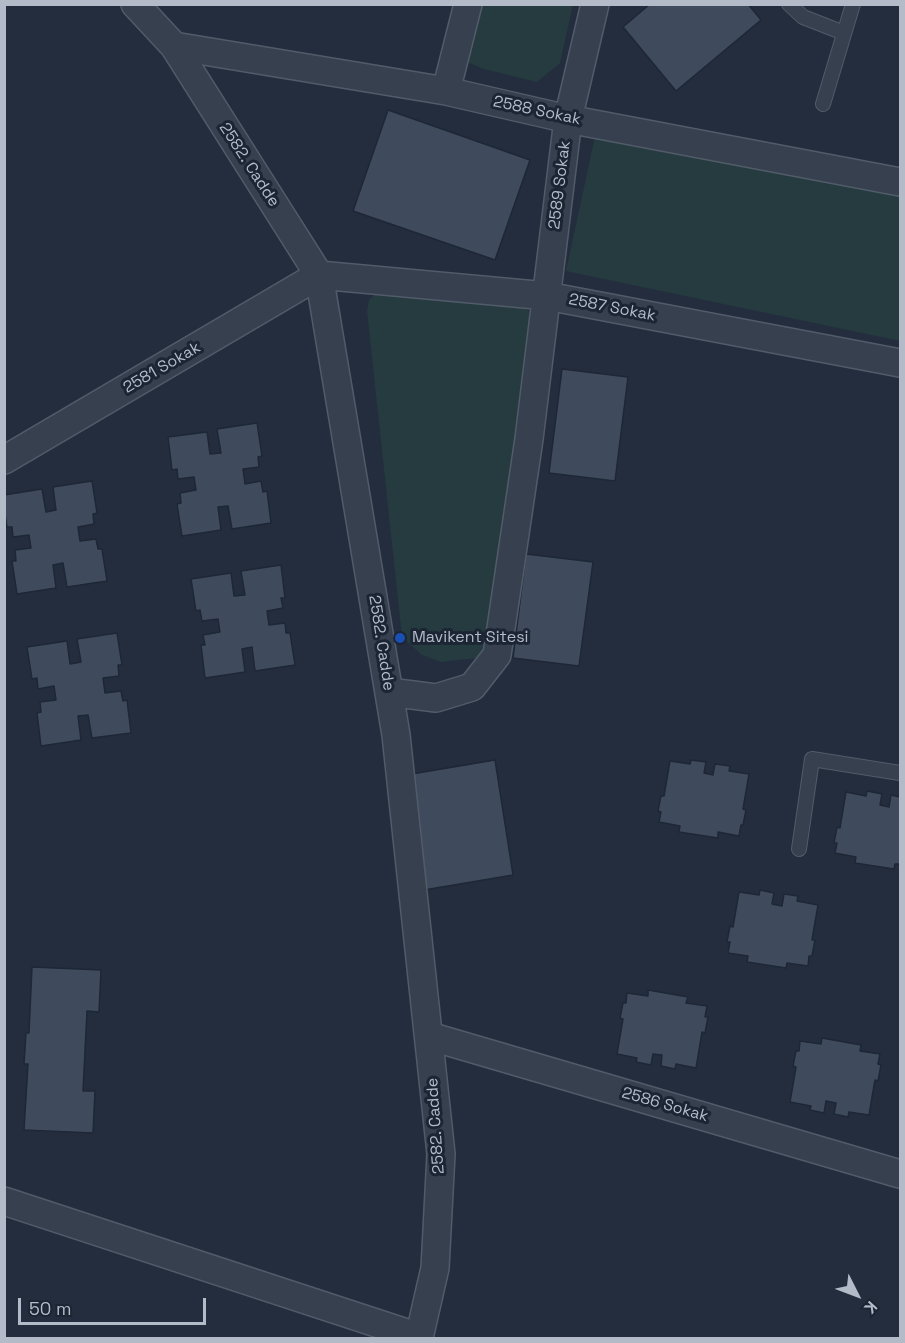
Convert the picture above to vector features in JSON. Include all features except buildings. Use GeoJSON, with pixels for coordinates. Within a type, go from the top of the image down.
{"type":"FeatureCollection","features":[{"type":"Feature","properties":{"kind":"street","name":"2582. Cadde"},"geometry":{"type":"LineString","coordinates":[[135,4],[174,46],[320,275],[397,747],[441,1154],[435,1268],[419,1338]]}},
{"type":"Feature","properties":{"kind":"street"},"geometry":{"type":"LineString","coordinates":[[446,91],[468,4]]}},
{"type":"Feature","properties":{"kind":"street","name":"2589 Sokak"},"geometry":{"type":"LineString","coordinates":[[389,692],[436,698],[472,687],[497,655],[529,439],[568,118],[595,4]]}},
{"type":"Feature","properties":{"kind":"street","name":"2588 Sokak"},"geometry":{"type":"LineString","coordinates":[[174,46],[446,91],[568,118],[900,182]]}},
{"type":"Feature","properties":{"kind":"street","name":"2587 Sokak"},"geometry":{"type":"LineString","coordinates":[[320,275],[547,296],[900,363]]}},
{"type":"Feature","properties":{"kind":"street","name":"2581 Sokak"},"geometry":{"type":"LineString","coordinates":[[4,460],[320,275]]}},
{"type":"Feature","properties":{"kind":"street","name":"2586 Sokak"},"geometry":{"type":"LineString","coordinates":[[429,1036],[900,1174]]}},
{"type":"Feature","properties":{"kind":"street"},"geometry":{"type":"LineString","coordinates":[[4,1201],[419,1338]]}},
{"type":"Feature","properties":{"kind":"lane"},"geometry":{"type":"LineString","coordinates":[[789,4],[803,17],[844,33]]}},
{"type":"Feature","properties":{"kind":"lane"},"geometry":{"type":"LineString","coordinates":[[823,104],[853,4]]}},
{"type":"Feature","properties":{"kind":"lane"},"geometry":{"type":"LineString","coordinates":[[799,849],[812,759],[900,773]]}},
{"type":"Feature","properties":{"kind":"green space"},"geometry":{"type":"Polygon","coordinates":[[[477,5],[573,5],[560,63],[537,82],[484,69],[462,60],[477,5]]]}},
{"type":"Feature","properties":{"kind":"green space"},"geometry":{"type":"Polygon","coordinates":[[[597,127],[900,191],[900,341],[566,271],[597,127]]]}},
{"type":"Feature","properties":{"kind":"green space"},"geometry":{"type":"Polygon","coordinates":[[[380,289],[517,299],[531,314],[493,632],[487,645],[476,658],[441,662],[422,655],[402,637],[367,311],[369,300],[380,289]]]}},
{"type":"Feature","properties":{"kind":"place","name":"Mavikent Sitesi"},"geometry":{"type":"Point","coordinates":[400,638]}}]}
